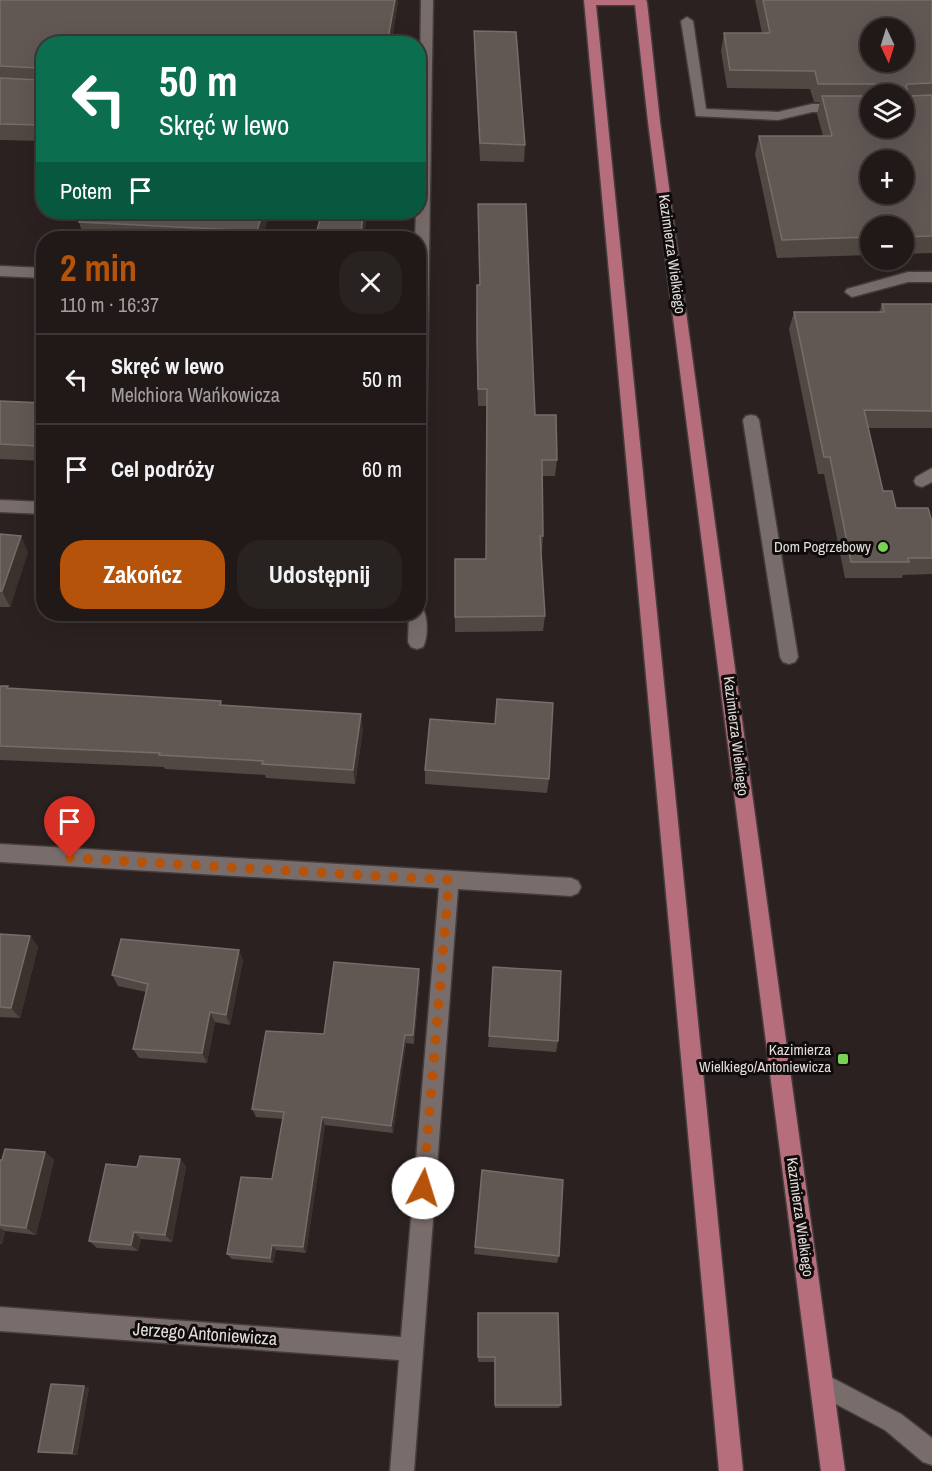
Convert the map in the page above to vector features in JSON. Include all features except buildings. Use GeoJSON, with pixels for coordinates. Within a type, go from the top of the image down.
{"type":"FeatureCollection","features":[{"type":"Feature","properties":{"kind":"main road"},"geometry":{"type":"LineString","coordinates":[[640,1],[590,1],[731,1471]]}},
{"type":"Feature","properties":{"kind":"main road","name":"Kazimierza Wielkiego"},"geometry":{"type":"LineString","coordinates":[[640,1],[654,122],[823,1385],[832,1471]]}},
{"type":"Feature","properties":{"kind":"street"},"geometry":{"type":"LineString","coordinates":[[425,36],[427,0]]}},
{"type":"Feature","properties":{"kind":"street"},"geometry":{"type":"LineString","coordinates":[[687,21],[700,113],[778,116],[812,108],[860,108]]}},
{"type":"Feature","properties":{"kind":"street"},"geometry":{"type":"LineString","coordinates":[[0,271],[36,273]]}},
{"type":"Feature","properties":{"kind":"street"},"geometry":{"type":"LineString","coordinates":[[852,291],[909,277],[932,277]]}},
{"type":"Feature","properties":{"kind":"street"},"geometry":{"type":"LineString","coordinates":[[751,420],[789,657]]}},
{"type":"Feature","properties":{"kind":"street"},"geometry":{"type":"LineString","coordinates":[[0,506],[36,508]]}},
{"type":"Feature","properties":{"kind":"street"},"geometry":{"type":"LineString","coordinates":[[417,621],[417,642]]}},
{"type":"Feature","properties":{"kind":"street"},"geometry":{"type":"LineString","coordinates":[[0,854],[571,887]]}},
{"type":"Feature","properties":{"kind":"street"},"geometry":{"type":"LineString","coordinates":[[402,1471],[449,880]]}},
{"type":"Feature","properties":{"kind":"street","name":"Jerzego Antoniewicza"},"geometry":{"type":"LineString","coordinates":[[0,1319],[410,1349]]}},
{"type":"Feature","properties":{"kind":"street"},"geometry":{"type":"LineString","coordinates":[[823,1385],[892,1422],[932,1453]]}},
{"type":"Feature","properties":{"kind":"place","name":"Dom Pogrzebowy"},"geometry":{"type":"Point","coordinates":[883,547]}},
{"type":"Feature","properties":{"kind":"place","name":"Kazimierza Wielkiego/Antoniewicza"},"geometry":{"type":"Point","coordinates":[843,1059]}},
{"type":"Feature","properties":{"kind":"route"},"geometry":{"type":"LineString","coordinates":[[70,858],[449,880],[423,1188]]}}]}
